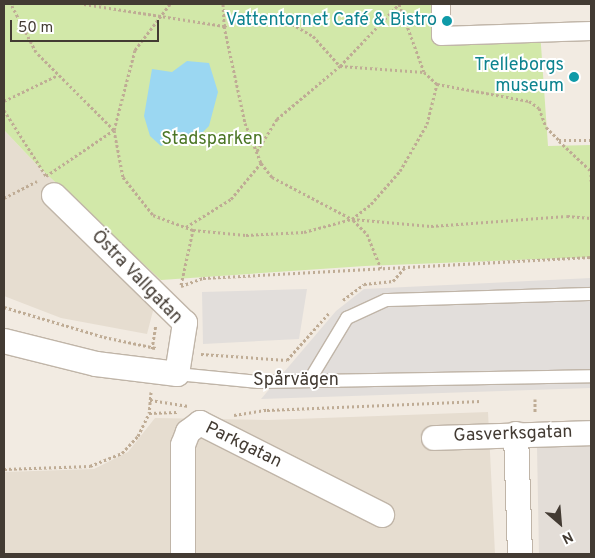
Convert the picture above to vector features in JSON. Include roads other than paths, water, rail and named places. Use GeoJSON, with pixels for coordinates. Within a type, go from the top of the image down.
{"type":"FeatureCollection","features":[{"type":"Feature","properties":{"kind":"street"},"geometry":{"type":"LineString","coordinates":[[441,4],[441,36],[591,31]]}},
{"type":"Feature","properties":{"kind":"street","name":"Östra Vallgatan"},"geometry":{"type":"LineString","coordinates":[[54,195],[185,323],[178,364]]}},
{"type":"Feature","properties":{"kind":"street","name":"Spårvägen"},"geometry":{"type":"LineString","coordinates":[[4,341],[96,364],[178,364]]}},
{"type":"Feature","properties":{"kind":"street","name":"Parkgatan"},"geometry":{"type":"LineString","coordinates":[[182,554],[183,445],[188,432],[200,423],[382,515]]}},
{"type":"Feature","properties":{"kind":"street","name":"Gasverksgatan"},"geometry":{"type":"LineString","coordinates":[[434,438],[591,433]]}},
{"type":"Feature","properties":{"kind":"street"},"geometry":{"type":"LineString","coordinates":[[516,434],[520,554]]}},
{"type":"Feature","properties":{"kind":"lane"},"geometry":{"type":"LineString","coordinates":[[309,381],[347,318],[386,300],[591,294]]}},
{"type":"Feature","properties":{"kind":"lane","name":"Spårvägen"},"geometry":{"type":"LineString","coordinates":[[178,364],[259,382],[591,376]]}},
{"type":"Feature","properties":{"kind":"water"},"geometry":{"type":"Polygon","coordinates":[[[187,61],[209,63],[218,92],[209,126],[191,144],[173,140],[161,146],[150,136],[144,116],[152,69],[172,72],[187,61]]]}},
{"type":"Feature","properties":{"kind":"place","name":"Vattentornet Café & Bistro"},"geometry":{"type":"Point","coordinates":[447,21]}},
{"type":"Feature","properties":{"kind":"place","name":"Trelleborgs museum"},"geometry":{"type":"Point","coordinates":[574,77]}},
{"type":"Feature","properties":{"kind":"park label","name":"Stadsparken"},"geometry":{"type":"Point","coordinates":[212,140]}}]}
